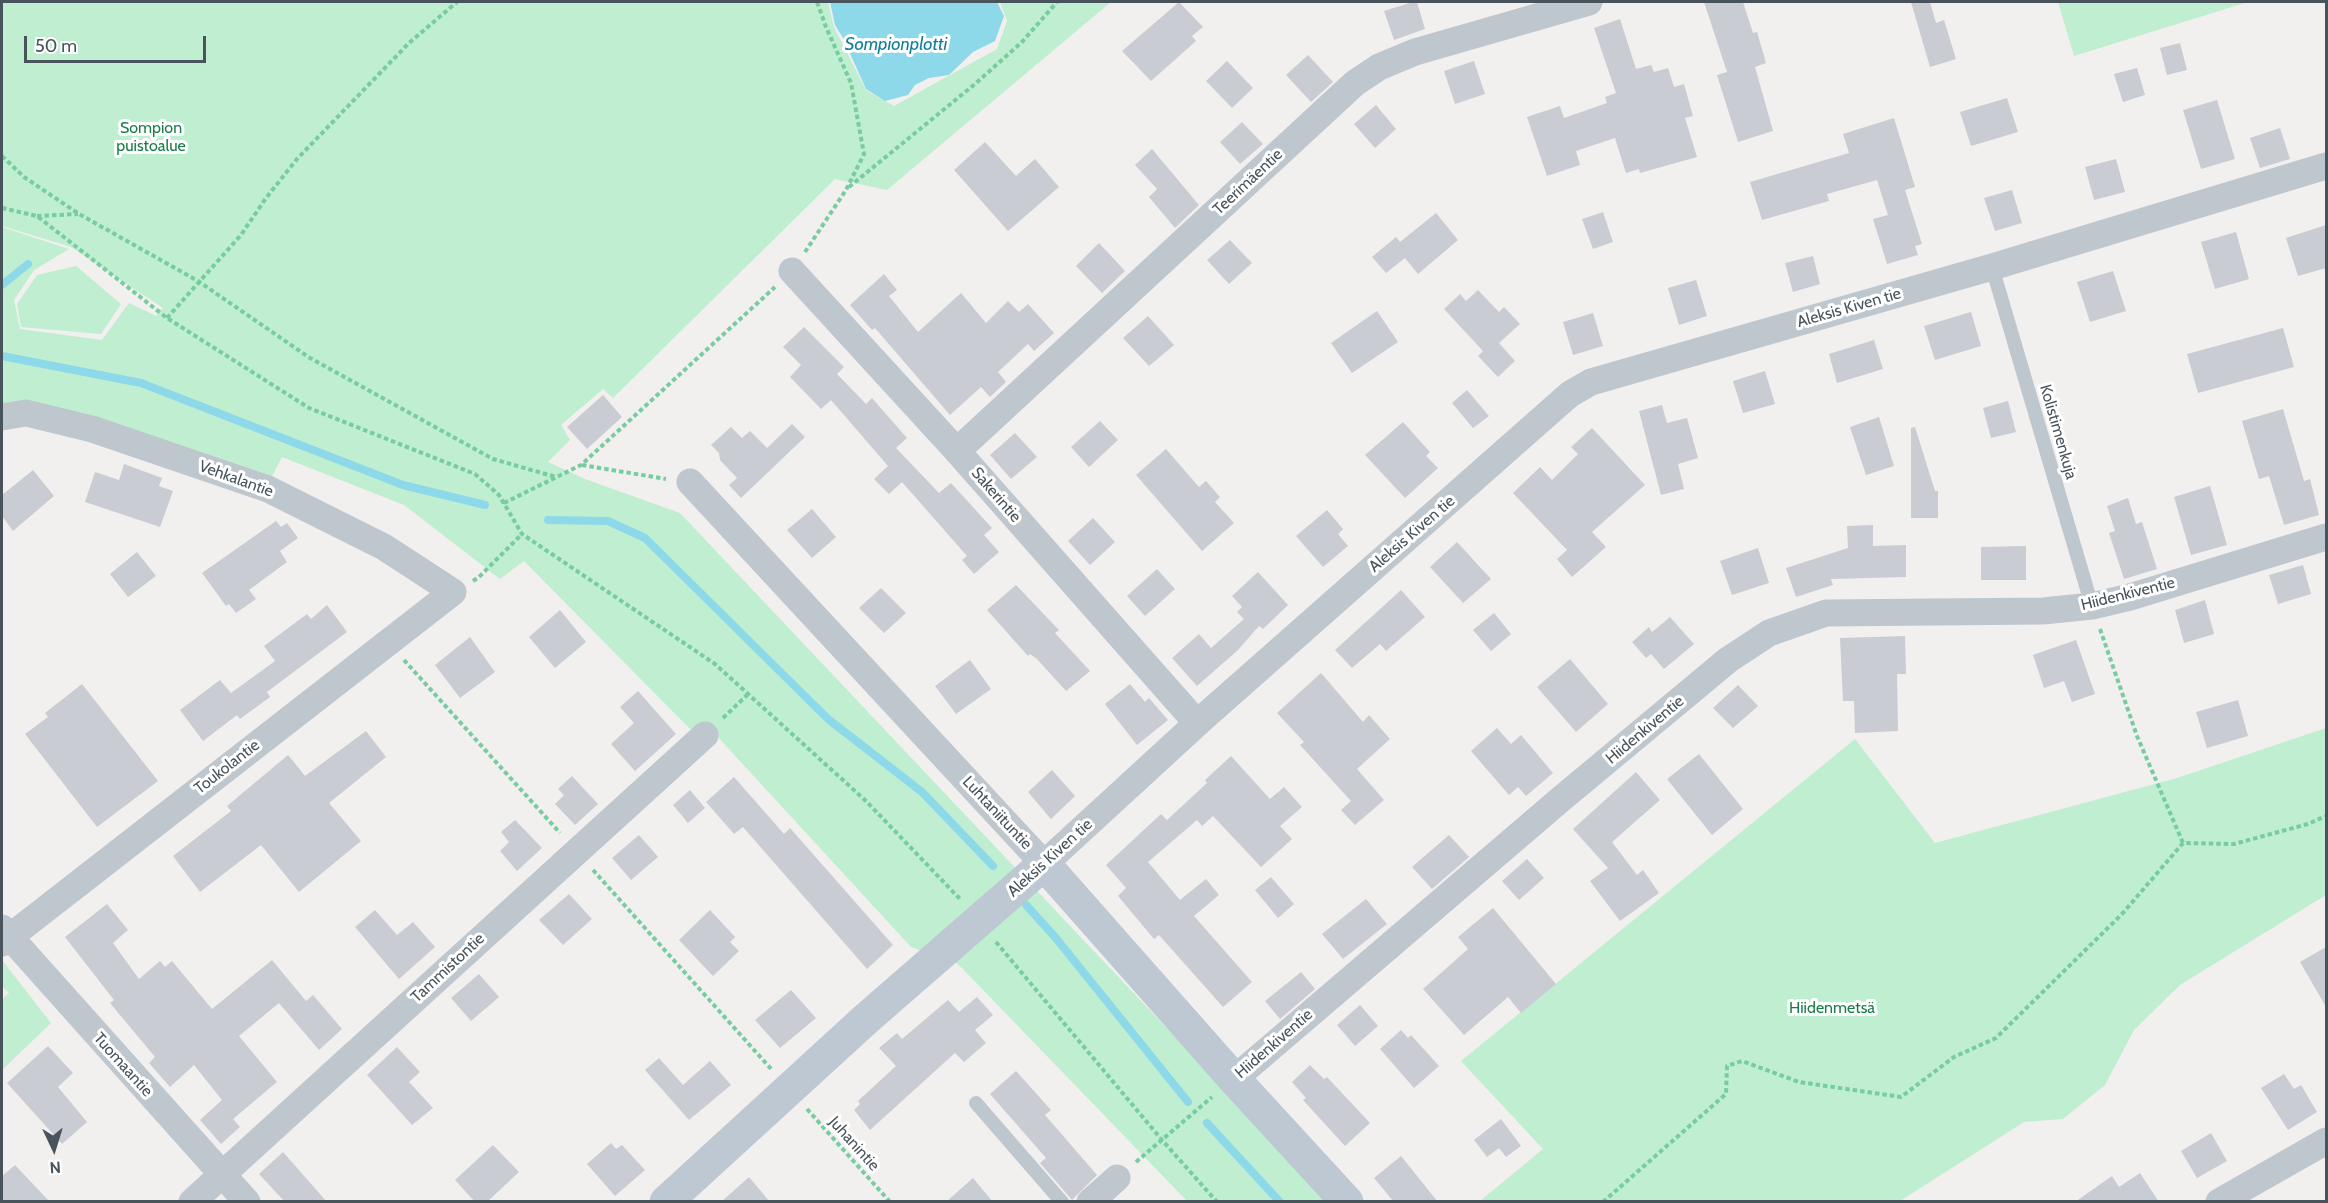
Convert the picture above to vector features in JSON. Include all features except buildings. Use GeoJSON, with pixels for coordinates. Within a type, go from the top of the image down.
{"type":"FeatureCollection","features":[{"type":"Feature","properties":{"kind":"street","name":"Teerimäentie"},"geometry":{"type":"LineString","coordinates":[[957,451],[1354,83],[1379,67],[1415,52],[1589,2]]}},
{"type":"Feature","properties":{"kind":"street","name":"Aleksis Kiven tie"},"geometry":{"type":"LineString","coordinates":[[666,1202],[866,1018],[1044,864],[1197,723],[1570,394],[1591,382],[1992,267],[2326,166]]}},
{"type":"Feature","properties":{"kind":"street","name":"Sakerintie"},"geometry":{"type":"LineString","coordinates":[[792,271],[957,451],[1197,723]]}},
{"type":"Feature","properties":{"kind":"street","name":"Vehkalantie"},"geometry":{"type":"LineString","coordinates":[[2,417],[26,413],[92,429],[268,489],[384,547],[453,592]]}},
{"type":"Feature","properties":{"kind":"street","name":"Luhtaniituntie"},"geometry":{"type":"LineString","coordinates":[[690,482],[1044,864],[1234,1079],[1347,1202]]}},
{"type":"Feature","properties":{"kind":"street","name":"Hiidenkiventie"},"geometry":{"type":"LineString","coordinates":[[1234,1079],[1527,827],[1728,660],[1768,633],[1826,613],[2043,611],[2092,606],[2130,597],[2326,537]]}},
{"type":"Feature","properties":{"kind":"street","name":"Toukolantie"},"geometry":{"type":"LineString","coordinates":[[4,936],[453,592]]}},
{"type":"Feature","properties":{"kind":"street","name":"Tammistontie"},"geometry":{"type":"LineString","coordinates":[[192,1202],[705,735]]}},
{"type":"Feature","properties":{"kind":"street","name":"Tuomaantie"},"geometry":{"type":"LineString","coordinates":[[4,936],[247,1202]]}},
{"type":"Feature","properties":{"kind":"street"},"geometry":{"type":"LineString","coordinates":[[2219,1202],[2326,1141]]}},
{"type":"Feature","properties":{"kind":"street"},"geometry":{"type":"LineString","coordinates":[[1090,1202],[1117,1178]]}},
{"type":"Feature","properties":{"kind":"lane","name":"Kolistimenkuja"},"geometry":{"type":"LineString","coordinates":[[1992,267],[2092,606]]}},
{"type":"Feature","properties":{"kind":"lane"},"geometry":{"type":"LineString","coordinates":[[976,1103],[1062,1202]]}},
{"type":"Feature","properties":{"kind":"path"},"geometry":{"type":"LineString","coordinates":[[167,318],[241,235],[266,198],[297,159],[409,43],[457,2]]}},
{"type":"Feature","properties":{"kind":"path"},"geometry":{"type":"LineString","coordinates":[[504,503],[581,465],[792,271],[846,190],[864,154],[851,83],[817,2]]}},
{"type":"Feature","properties":{"kind":"path"},"geometry":{"type":"LineString","coordinates":[[846,190],[975,84],[1022,42],[1057,2]]}},
{"type":"Feature","properties":{"kind":"path"},"geometry":{"type":"LineString","coordinates":[[2,156],[24,177],[79,214],[198,281],[310,358],[493,459],[558,477]]}},
{"type":"Feature","properties":{"kind":"path"},"geometry":{"type":"LineString","coordinates":[[2,208],[37,216],[79,214]]}},
{"type":"Feature","properties":{"kind":"path"},"geometry":{"type":"LineString","coordinates":[[37,216],[167,318],[309,408],[475,474],[499,495],[522,534],[715,664],[866,801],[979,920],[1162,1140],[1217,1202]]}},
{"type":"Feature","properties":{"kind":"path"},"geometry":{"type":"LineString","coordinates":[[581,465],[690,482]]}},
{"type":"Feature","properties":{"kind":"path"},"geometry":{"type":"LineString","coordinates":[[453,592],[479,577],[522,534]]}},
{"type":"Feature","properties":{"kind":"path"},"geometry":{"type":"LineString","coordinates":[[2092,606],[2137,736],[2183,843]]}},
{"type":"Feature","properties":{"kind":"path"},"geometry":{"type":"LineString","coordinates":[[705,735],[747,695]]}},
{"type":"Feature","properties":{"kind":"path"},"geometry":{"type":"LineString","coordinates":[[2183,843],[2234,844],[2308,824],[2326,816]]}},
{"type":"Feature","properties":{"kind":"path"},"geometry":{"type":"LineString","coordinates":[[1604,1202],[1726,1094],[1727,1066],[1742,1061],[1799,1082],[1901,1097],[1954,1057],[1995,1038],[2122,914],[2183,843]]}},
{"type":"Feature","properties":{"kind":"path","name":"Hiidenkiventie"},"geometry":{"type":"LineString","coordinates":[[1117,1178],[1234,1079]]}},
{"type":"Feature","properties":{"kind":"path","name":"Juhanintie"},"geometry":{"type":"LineString","coordinates":[[800,1102],[890,1202]]}},
{"type":"Feature","properties":{"kind":"green space","name":"Sompion puistoalue"},"geometry":{"type":"Polygon","coordinates":[[[2,2],[828,2],[834,27],[866,90],[894,106],[997,49],[1007,21],[1000,2],[1111,2],[887,190],[835,179],[613,398],[603,389],[561,425],[570,440],[548,462],[585,479],[680,513],[1330,1201],[1187,1201],[958,964],[911,947],[716,735],[694,733],[524,561],[500,579],[404,505],[282,457],[267,486],[2,409],[2,227],[69,249],[34,270],[14,300],[20,329],[102,340],[129,303],[156,316],[163,308],[71,247],[2,226],[2,2]]]}},
{"type":"Feature","properties":{"kind":"green space"},"geometry":{"type":"Polygon","coordinates":[[[2058,2],[2248,2],[2074,56],[2058,2]]]}},
{"type":"Feature","properties":{"kind":"green space"},"geometry":{"type":"Polygon","coordinates":[[[76,266],[121,304],[101,334],[21,327],[17,304],[37,275],[76,266]]]}},
{"type":"Feature","properties":{"kind":"green space","name":"Hiidenmetsä"},"geometry":{"type":"Polygon","coordinates":[[[2326,728],[2326,895],[2180,985],[2134,1030],[2105,1085],[2063,1119],[2024,1122],[1900,1201],[1480,1201],[1543,1149],[1461,1061],[1855,739],[1935,843],[2177,778],[2326,728]]]}},
{"type":"Feature","properties":{"kind":"green space"},"geometry":{"type":"Polygon","coordinates":[[[2,960],[51,1023],[2,1070],[2,999],[9,993],[2,986],[2,960]]]}},
{"type":"Feature","properties":{"kind":"water","name":"Sompionplotti"},"geometry":{"type":"Polygon","coordinates":[[[830,2],[997,2],[1004,16],[995,41],[973,52],[949,75],[929,78],[915,85],[908,95],[885,101],[866,89],[835,25],[830,2]]]}},
{"type":"Feature","properties":{"kind":"waterway"},"geometry":{"type":"LineString","coordinates":[[2,285],[28,264]]}},
{"type":"Feature","properties":{"kind":"waterway"},"geometry":{"type":"LineString","coordinates":[[2,356],[141,383],[403,485],[485,505]]}},
{"type":"Feature","properties":{"kind":"waterway"},"geometry":{"type":"LineString","coordinates":[[548,520],[608,521],[645,538],[828,719],[922,792],[993,866]]}},
{"type":"Feature","properties":{"kind":"waterway"},"geometry":{"type":"LineString","coordinates":[[1026,905],[1055,937],[1188,1102]]}},
{"type":"Feature","properties":{"kind":"waterway"},"geometry":{"type":"LineString","coordinates":[[1207,1123],[1280,1202]]}}]}
